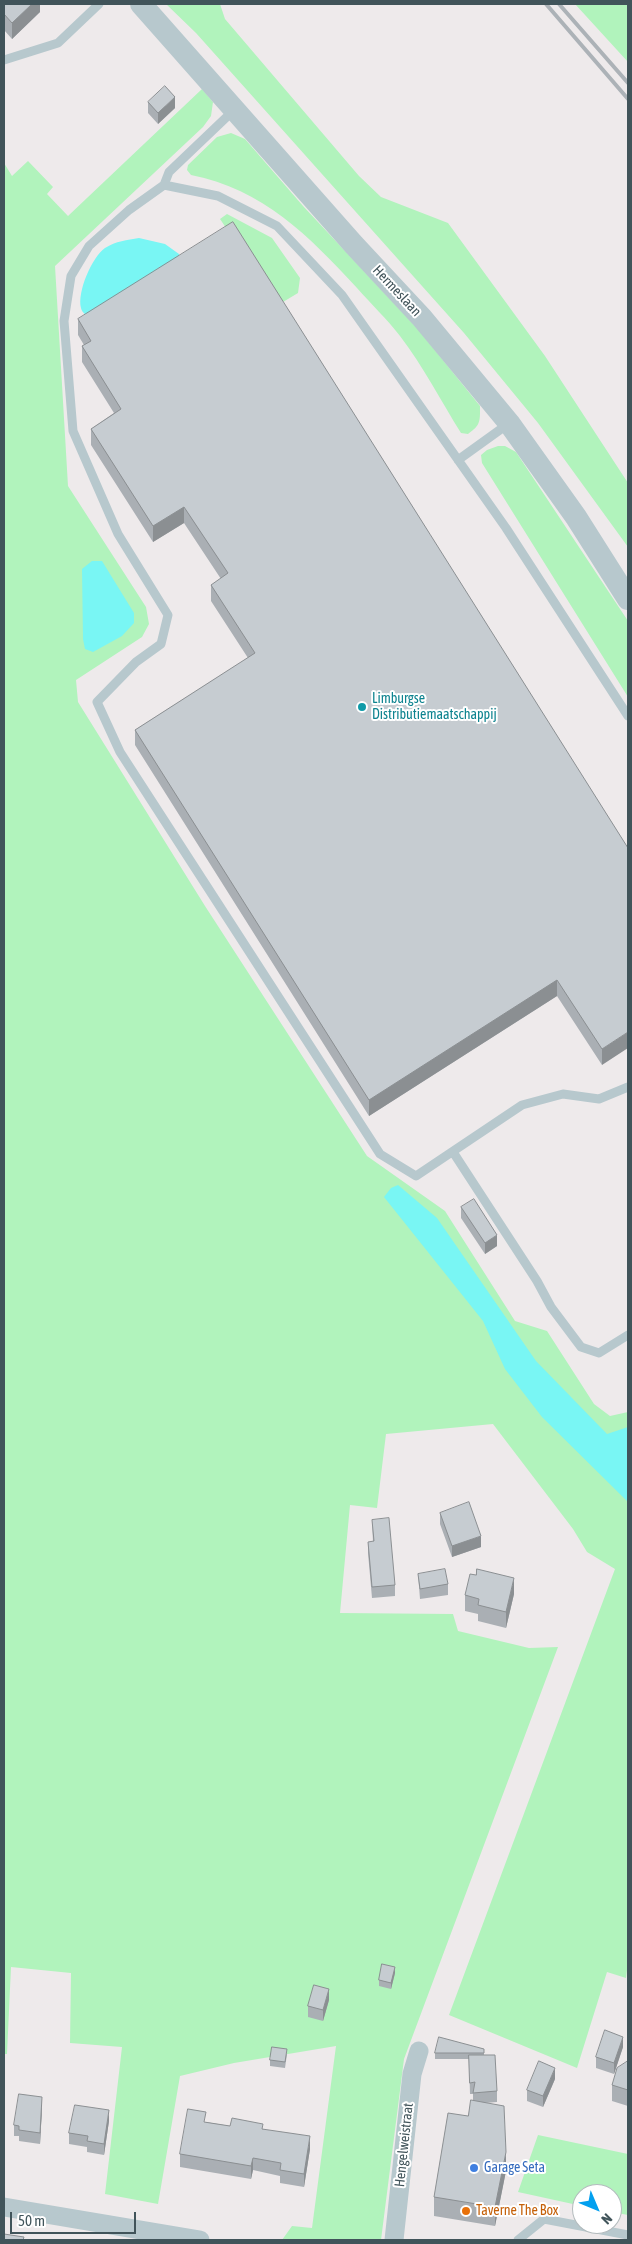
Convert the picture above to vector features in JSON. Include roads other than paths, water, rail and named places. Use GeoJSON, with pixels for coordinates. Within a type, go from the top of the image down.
{"type":"FeatureCollection","features":[{"type":"Feature","properties":{"kind":"street","name":"Hermeslaan"},"geometry":{"type":"LineString","coordinates":[[143,5],[354,245],[422,318],[509,423],[576,517],[628,599]]}},
{"type":"Feature","properties":{"kind":"street","name":"Hengelweistraat"},"geometry":{"type":"LineString","coordinates":[[394,2240],[412,2074],[419,2051]]}},
{"type":"Feature","properties":{"kind":"street"},"geometry":{"type":"LineString","coordinates":[[4,2207],[200,2240]]}},
{"type":"Feature","properties":{"kind":"lane"},"geometry":{"type":"LineString","coordinates":[[4,60],[58,43],[99,4]]}},
{"type":"Feature","properties":{"kind":"lane"},"geometry":{"type":"LineString","coordinates":[[234,110],[169,172],[164,185],[129,210],[89,246],[71,276],[64,321],[73,431],[118,534],[168,615],[161,644],[136,662],[97,702],[120,752],[144,787],[243,946],[380,1154],[416,1176],[522,1105],[563,1094],[599,1099],[628,1087]]}},
{"type":"Feature","properties":{"kind":"lane"},"geometry":{"type":"LineString","coordinates":[[164,185],[218,196],[277,226],[342,295],[506,528],[628,716]]}},
{"type":"Feature","properties":{"kind":"lane"},"geometry":{"type":"LineString","coordinates":[[458,460],[509,423]]}},
{"type":"Feature","properties":{"kind":"lane"},"geometry":{"type":"LineString","coordinates":[[453,1152],[537,1281],[551,1307],[581,1347],[599,1354],[628,1335]]}},
{"type":"Feature","properties":{"kind":"lane"},"geometry":{"type":"LineString","coordinates":[[518,2240],[544,2219],[628,2235]]}},
{"type":"Feature","properties":{"kind":"water"},"geometry":{"type":"Polygon","coordinates":[[[139,238],[165,244],[179,254],[181,262],[91,318],[86,315],[81,308],[81,293],[83,284],[95,259],[109,246],[139,238]]]}},
{"type":"Feature","properties":{"kind":"water"},"geometry":{"type":"Polygon","coordinates":[[[92,561],[102,561],[134,613],[134,623],[122,636],[93,652],[85,649],[83,639],[82,569],[92,561]]]}},
{"type":"Feature","properties":{"kind":"water"},"geometry":{"type":"Polygon","coordinates":[[[398,1185],[437,1218],[536,1361],[607,1434],[628,1427],[628,1502],[542,1417],[505,1369],[483,1321],[384,1197],[391,1188],[398,1185]]]}},
{"type":"Feature","properties":{"kind":"railway"},"geometry":{"type":"LineString","coordinates":[[546,4],[628,99]]}},
{"type":"Feature","properties":{"kind":"railway"},"geometry":{"type":"LineString","coordinates":[[559,4],[628,83]]}},
{"type":"Feature","properties":{"kind":"place","name":"Limburgse Distributiemaatschappij"},"geometry":{"type":"Point","coordinates":[362,707]}},
{"type":"Feature","properties":{"kind":"place","name":"Garage Seta"},"geometry":{"type":"Point","coordinates":[474,2168]}},
{"type":"Feature","properties":{"kind":"place","name":"Taverne The Box"},"geometry":{"type":"Point","coordinates":[466,2211]}}]}
